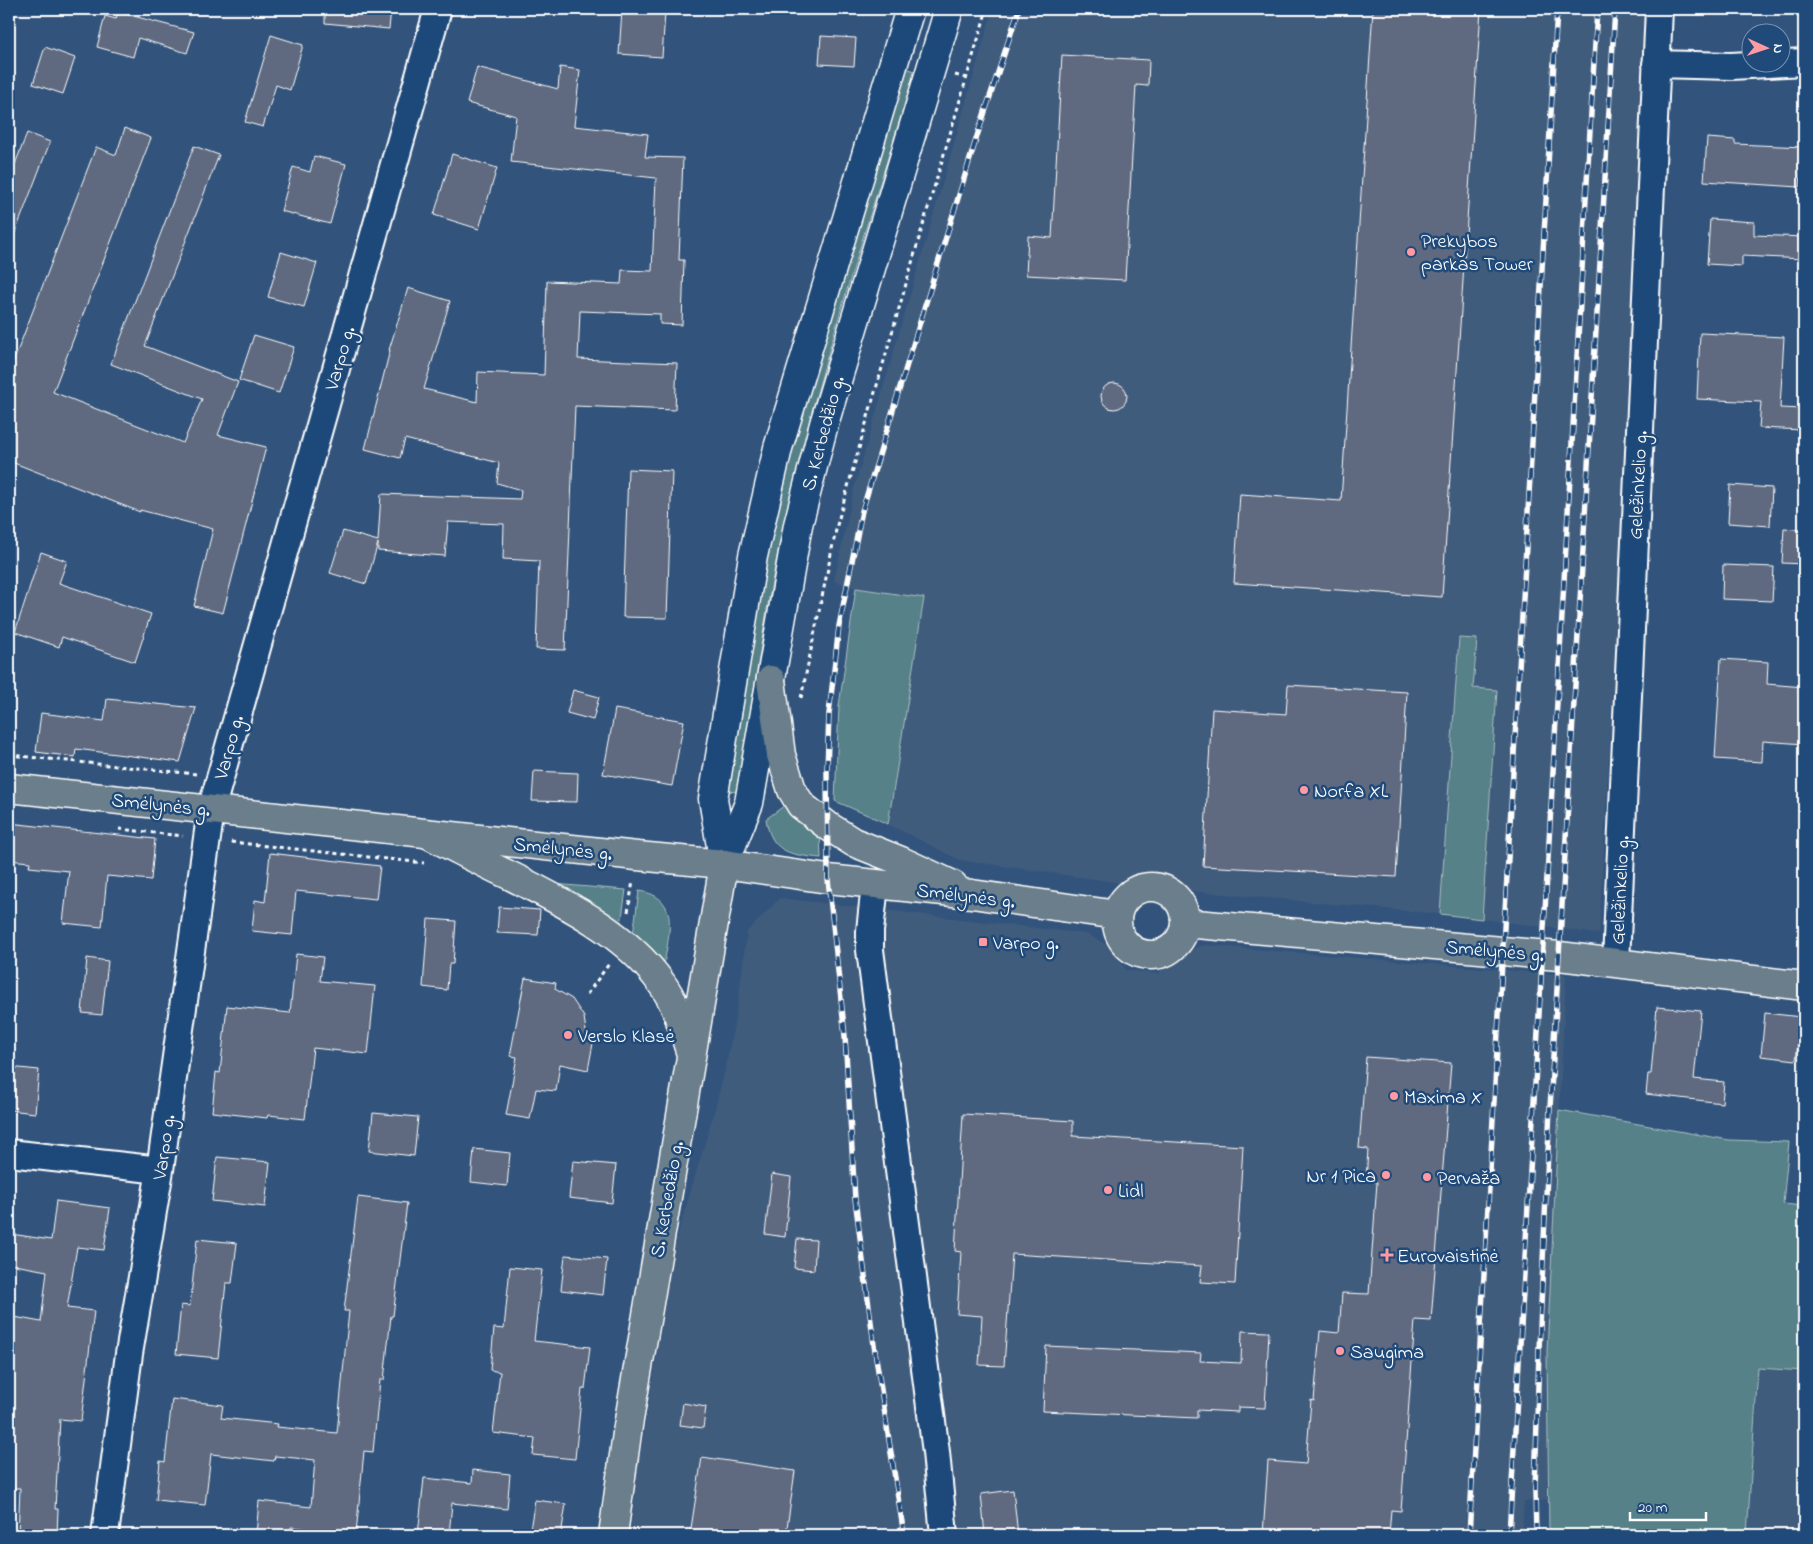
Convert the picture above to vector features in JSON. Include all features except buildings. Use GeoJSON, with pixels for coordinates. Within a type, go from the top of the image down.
{"type":"FeatureCollection","features":[{"type":"Feature","properties":{"kind":"main road","name":"S. Kerbedžio g."},"geometry":{"type":"LineString","coordinates":[[724,864],[713,799],[754,556],[778,448],[910,9]]}},
{"type":"Feature","properties":{"kind":"main road","name":"S. Kerbedžio g."},"geometry":{"type":"LineString","coordinates":[[613,1535],[628,1426],[724,864],[749,803],[798,525],[824,424],[949,9]]}},
{"type":"Feature","properties":{"kind":"main road"},"geometry":{"type":"LineString","coordinates":[[771,680],[781,754],[792,790],[801,805],[853,842],[901,861],[972,894]]}},
{"type":"Feature","properties":{"kind":"main road","name":"Smėlynės g."},"geometry":{"type":"LineString","coordinates":[[9,788],[724,864],[875,884],[972,894],[1117,914]]}},
{"type":"Feature","properties":{"kind":"main road"},"geometry":{"type":"LineString","coordinates":[[426,833],[560,901],[599,925],[623,944],[663,984],[673,1003],[692,1055]]}},
{"type":"Feature","properties":{"kind":"main road"},"geometry":{"type":"LineString","coordinates":[[1141,888],[1160,888],[1175,897],[1181,905],[1185,923],[1183,933],[1171,949],[1162,954],[1142,955],[1124,944],[1116,925],[1117,914],[1120,906],[1132,892],[1141,888]]}},
{"type":"Feature","properties":{"kind":"main road","name":"Smėlynės g."},"geometry":{"type":"LineString","coordinates":[[1185,923],[1616,962],[1804,986]]}},
{"type":"Feature","properties":{"kind":"street","name":"Varpo g."},"geometry":{"type":"LineString","coordinates":[[106,1535],[129,1354],[160,1170],[212,810],[438,9]]}},
{"type":"Feature","properties":{"kind":"street","name":"Geležinkelio g."},"geometry":{"type":"LineString","coordinates":[[1616,962],[1659,9]]}},
{"type":"Feature","properties":{"kind":"street"},"geometry":{"type":"LineString","coordinates":[[1656,64],[1731,66],[1804,62]]}},
{"type":"Feature","properties":{"kind":"street"},"geometry":{"type":"LineString","coordinates":[[875,884],[870,930],[870,950],[936,1452],[944,1535]]}},
{"type":"Feature","properties":{"kind":"street"},"geometry":{"type":"LineString","coordinates":[[9,1153],[160,1170]]}},
{"type":"Feature","properties":{"kind":"path"},"geometry":{"type":"LineString","coordinates":[[801,699],[839,516],[914,254],[988,9]]}},
{"type":"Feature","properties":{"kind":"path"},"geometry":{"type":"LineString","coordinates":[[9,755],[220,777]]}},
{"type":"Feature","properties":{"kind":"path"},"geometry":{"type":"LineString","coordinates":[[112,828],[425,864]]}},
{"type":"Feature","properties":{"kind":"path"},"geometry":{"type":"LineString","coordinates":[[588,994],[623,944]]}},
{"type":"Feature","properties":{"kind":"shaded area"},"geometry":{"type":"Polygon","coordinates":[[[993,9],[1651,9],[1599,934],[1482,919],[1497,690],[1473,688],[1459,638],[1440,914],[1150,887],[960,860],[888,824],[924,598],[856,588],[834,581],[854,489],[993,9]]]}},
{"type":"Feature","properties":{"kind":"shaded area"},"geometry":{"type":"Polygon","coordinates":[[[780,898],[1087,934],[1112,948],[1126,970],[1158,974],[1179,955],[1204,945],[1566,975],[1547,1351],[1547,1500],[1524,1501],[1522,1535],[630,1535],[638,1469],[675,1244],[726,1066],[738,1003],[747,932],[780,898]]]}},
{"type":"Feature","properties":{"kind":"shaded area"},"geometry":{"type":"Polygon","coordinates":[[[1758,1368],[1804,1371],[1804,1535],[1747,1535],[1758,1368]]]}},
{"type":"Feature","properties":{"kind":"green space"},"geometry":{"type":"Polygon","coordinates":[[[903,67],[915,71],[848,286],[802,448],[774,574],[738,792],[728,791],[764,572],[797,428],[903,67]]]}},
{"type":"Feature","properties":{"kind":"green space"},"geometry":{"type":"Polygon","coordinates":[[[856,588],[924,598],[888,824],[835,801],[839,706],[856,588]]]}},
{"type":"Feature","properties":{"kind":"green space"},"geometry":{"type":"Polygon","coordinates":[[[1459,638],[1477,639],[1473,688],[1497,690],[1482,919],[1440,914],[1459,638]]]}},
{"type":"Feature","properties":{"kind":"green space"},"geometry":{"type":"Polygon","coordinates":[[[788,803],[820,835],[821,858],[800,855],[784,850],[772,839],[766,819],[788,803]]]}},
{"type":"Feature","properties":{"kind":"green space"},"geometry":{"type":"Polygon","coordinates":[[[553,884],[626,890],[621,924],[553,884]]]}},
{"type":"Feature","properties":{"kind":"green space"},"geometry":{"type":"Polygon","coordinates":[[[639,891],[653,895],[662,901],[667,909],[669,930],[664,966],[646,944],[633,935],[639,891]]]}},
{"type":"Feature","properties":{"kind":"green space"},"geometry":{"type":"Polygon","coordinates":[[[1559,1110],[1729,1140],[1789,1142],[1783,1204],[1804,1206],[1804,1371],[1758,1368],[1747,1535],[1549,1535],[1547,1351],[1559,1110]]]}},
{"type":"Feature","properties":{"kind":"railway"},"geometry":{"type":"LineString","coordinates":[[904,1535],[874,1345],[855,1199],[845,1036],[828,879],[827,770],[829,714],[839,626],[862,511],[978,133],[1019,9]]}},
{"type":"Feature","properties":{"kind":"railway"},"geometry":{"type":"LineString","coordinates":[[1469,1535],[1557,9]]}},
{"type":"Feature","properties":{"kind":"railway"},"geometry":{"type":"LineString","coordinates":[[1509,1535],[1597,9]]}},
{"type":"Feature","properties":{"kind":"railway"},"geometry":{"type":"LineString","coordinates":[[1536,1535],[1535,1491],[1539,1349],[1550,1108],[1615,9]]}},
{"type":"Feature","properties":{"kind":"place","name":"Prekybos parkas Tower"},"geometry":{"type":"Point","coordinates":[1411,252]}},
{"type":"Feature","properties":{"kind":"place","name":"Norfa XL"},"geometry":{"type":"Point","coordinates":[1304,790]}},
{"type":"Feature","properties":{"kind":"place","name":"Varpo g."},"geometry":{"type":"Point","coordinates":[983,942]}},
{"type":"Feature","properties":{"kind":"place","name":"Verslo Klasė"},"geometry":{"type":"Point","coordinates":[568,1035]}},
{"type":"Feature","properties":{"kind":"place","name":"Maxima X"},"geometry":{"type":"Point","coordinates":[1394,1096]}},
{"type":"Feature","properties":{"kind":"place","name":"Nr 1 Pica"},"geometry":{"type":"Point","coordinates":[1386,1175]}},
{"type":"Feature","properties":{"kind":"place","name":"Pervaža"},"geometry":{"type":"Point","coordinates":[1427,1177]}},
{"type":"Feature","properties":{"kind":"place","name":"Lidl"},"geometry":{"type":"Point","coordinates":[1108,1190]}},
{"type":"Feature","properties":{"kind":"place","name":"Eurovaistinė"},"geometry":{"type":"Point","coordinates":[1387,1255]}},
{"type":"Feature","properties":{"kind":"place","name":"Saugima"},"geometry":{"type":"Point","coordinates":[1340,1351]}}]}
